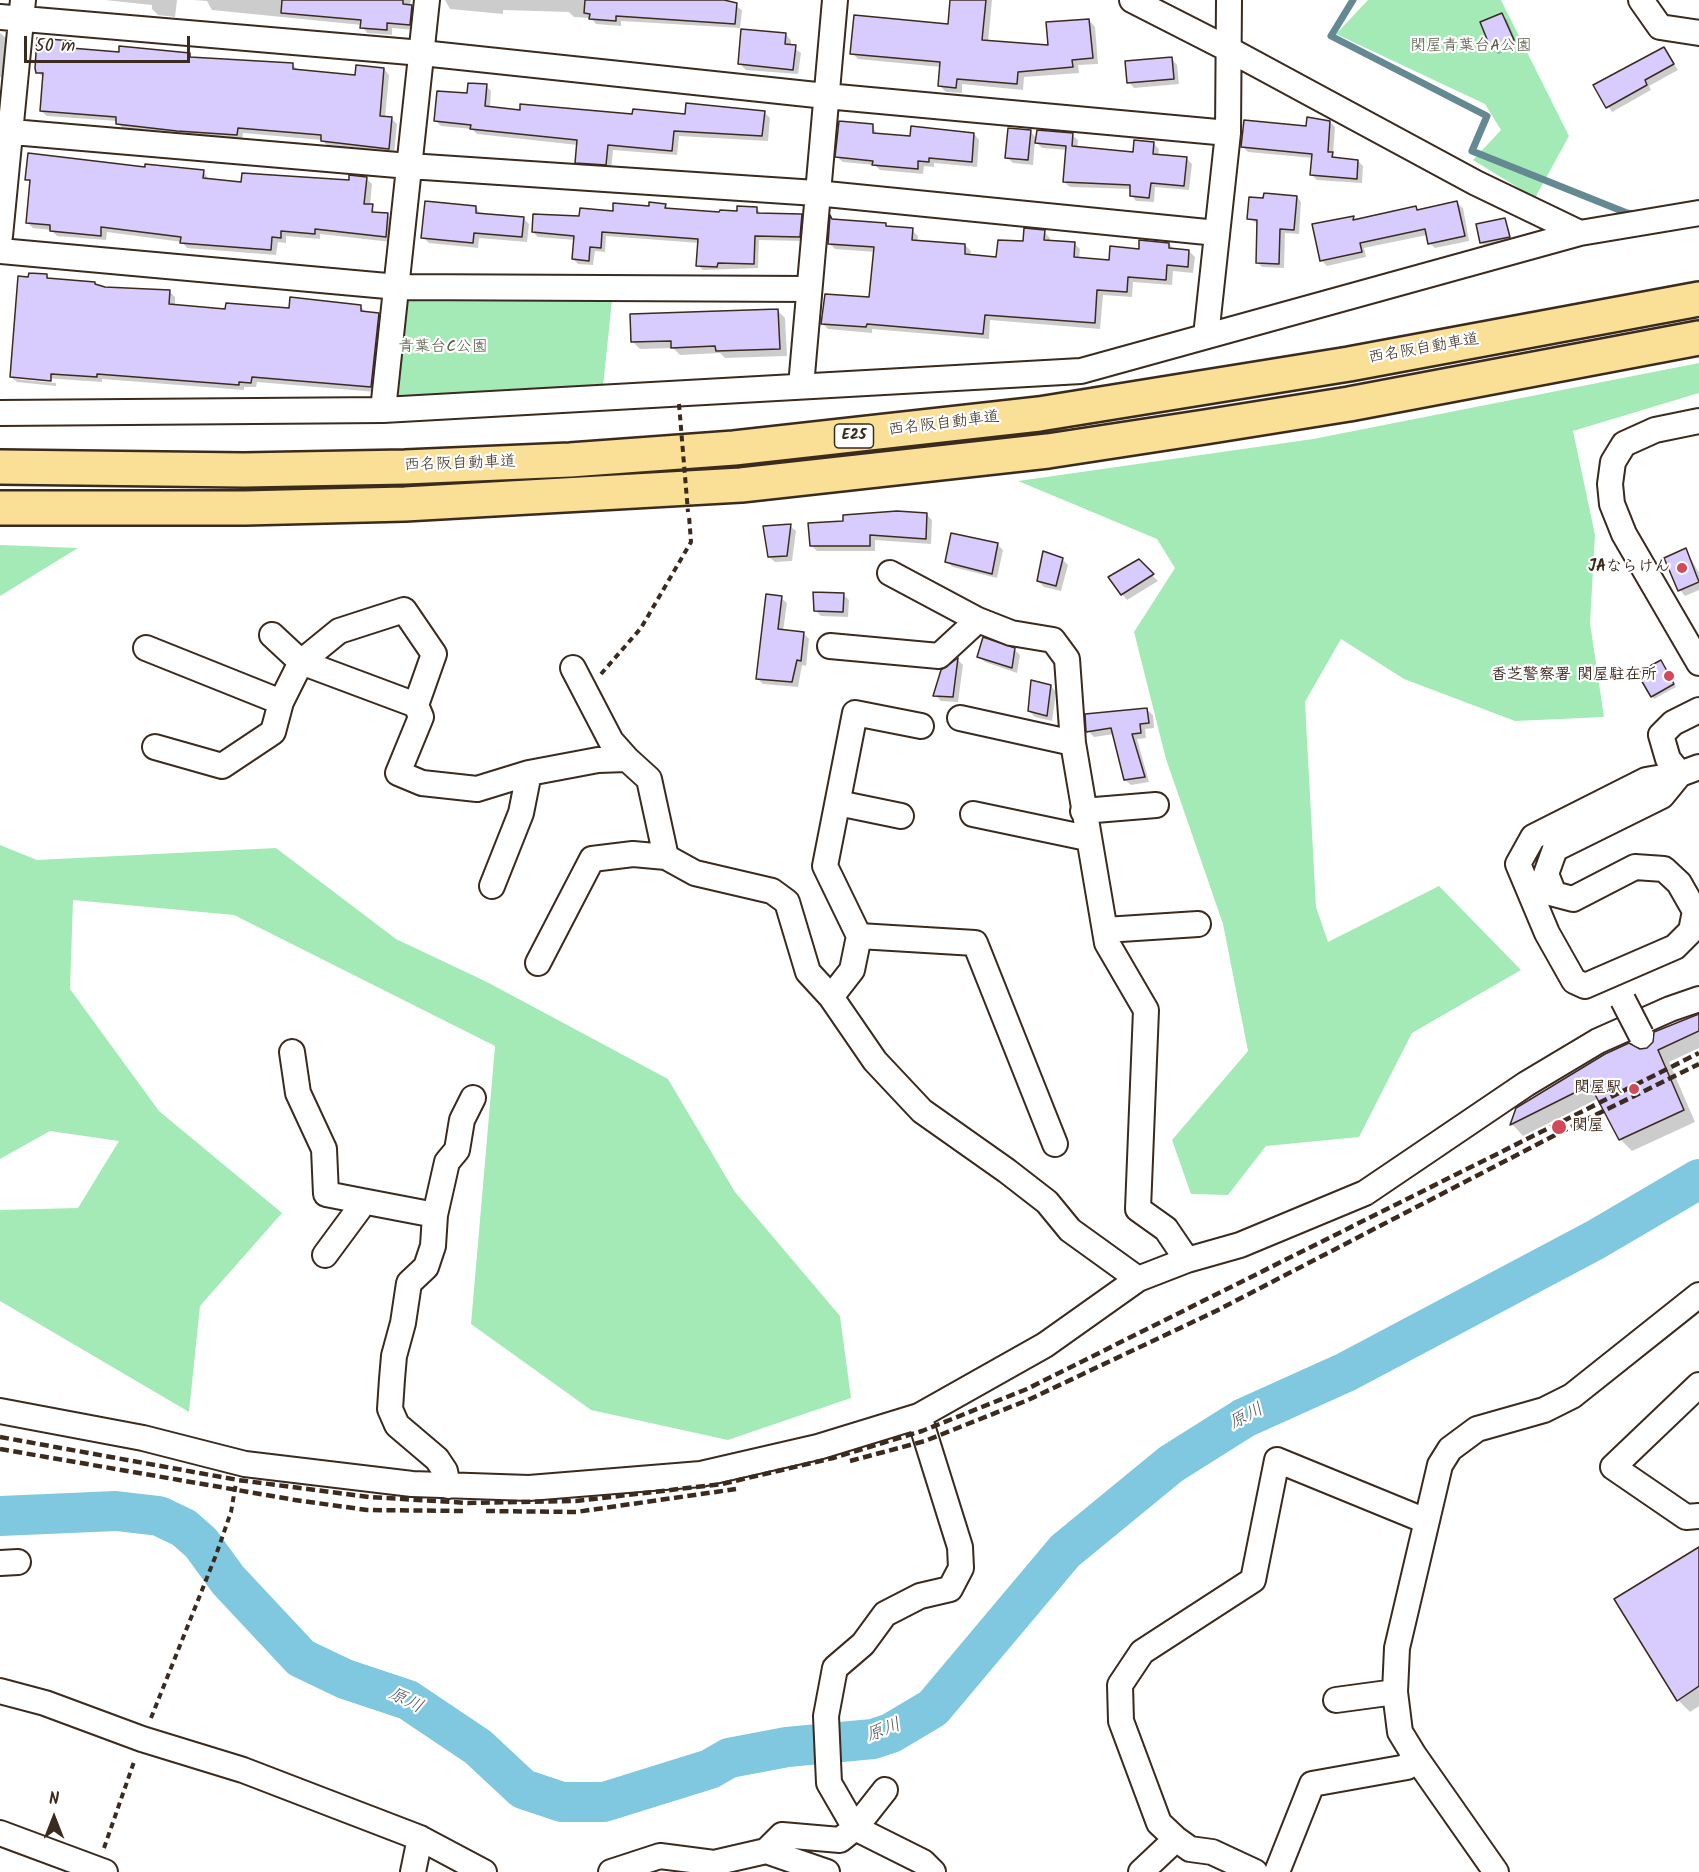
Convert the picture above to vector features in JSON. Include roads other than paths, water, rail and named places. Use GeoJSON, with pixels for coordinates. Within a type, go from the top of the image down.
{"type":"FeatureCollection","features":[{"type":"Feature","properties":{"kind":"highway","name":"西名阪自動車道"},"geometry":{"type":"LineString","coordinates":[[0,467],[244,470],[393,467],[570,460],[734,448],[1040,414],[1349,364],[1699,299]]}},
{"type":"Feature","properties":{"kind":"highway","name":"E25"},"geometry":{"type":"LineString","coordinates":[[0,508],[245,508],[405,504],[568,497],[763,483],[1048,451],[1205,427],[1349,404],[1699,338]]}},
{"type":"Feature","properties":{"kind":"street"},"geometry":{"type":"LineString","coordinates":[[383,410],[427,0]]}},
{"type":"Feature","properties":{"kind":"street"},"geometry":{"type":"LineString","coordinates":[[801,386],[816,193],[835,0]]}},
{"type":"Feature","properties":{"kind":"street"},"geometry":{"type":"LineString","coordinates":[[1132,0],[1230,50],[1476,183],[1580,233]]}},
{"type":"Feature","properties":{"kind":"street"},"geometry":{"type":"LineString","coordinates":[[1206,336],[1228,133],[1229,0]]}},
{"type":"Feature","properties":{"kind":"street"},"geometry":{"type":"LineString","coordinates":[[1641,0],[1660,27],[1699,33]]}},
{"type":"Feature","properties":{"kind":"street"},"geometry":{"type":"LineString","coordinates":[[0,236],[14,12],[826,96],[1228,133]]}},
{"type":"Feature","properties":{"kind":"street"},"geometry":{"type":"LineString","coordinates":[[5,131],[409,166],[816,193],[1217,233]]}},
{"type":"Feature","properties":{"kind":"street"},"geometry":{"type":"LineString","coordinates":[[0,413],[383,410],[1081,371],[1580,233],[1699,213]]}},
{"type":"Feature","properties":{"kind":"street"},"geometry":{"type":"LineString","coordinates":[[0,251],[398,287],[808,289]]}},
{"type":"Feature","properties":{"kind":"street"},"geometry":{"type":"LineString","coordinates":[[1699,421],[1655,430],[1624,444],[1613,462],[1610,484],[1612,504],[1624,534],[1699,663]]}},
{"type":"Feature","properties":{"kind":"street"},"geometry":{"type":"LineString","coordinates":[[890,573],[978,620],[1011,633],[1053,640],[1067,659],[1072,743],[1107,943],[1146,1010],[1138,1209],[1166,1229],[1188,1260]]}},
{"type":"Feature","properties":{"kind":"street"},"geometry":{"type":"LineString","coordinates":[[155,747],[222,766],[273,732],[281,702],[301,662],[339,632],[404,610],[434,654],[416,705],[421,717],[398,772],[422,783],[477,789],[529,773],[598,760],[627,759]]}},
{"type":"Feature","properties":{"kind":"street"},"geometry":{"type":"LineString","coordinates":[[830,646],[939,656],[978,620]]}},
{"type":"Feature","properties":{"kind":"street"},"geometry":{"type":"LineString","coordinates":[[272,635],[301,662],[416,705]]}},
{"type":"Feature","properties":{"kind":"street"},"geometry":{"type":"LineString","coordinates":[[146,648],[281,702]]}},
{"type":"Feature","properties":{"kind":"street"},"geometry":{"type":"LineString","coordinates":[[573,668],[611,741],[649,779],[666,857]]}},
{"type":"Feature","properties":{"kind":"street"},"geometry":{"type":"LineString","coordinates":[[1689,771],[1668,759],[1661,735],[1673,723],[1699,710]]}},
{"type":"Feature","properties":{"kind":"street"},"geometry":{"type":"LineString","coordinates":[[831,997],[852,970],[859,936],[825,866],[855,713],[921,726]]}},
{"type":"Feature","properties":{"kind":"street"},"geometry":{"type":"LineString","coordinates":[[960,718],[1072,743]]}},
{"type":"Feature","properties":{"kind":"street"},"geometry":{"type":"LineString","coordinates":[[1689,771],[1662,796],[1555,849],[1546,874],[1554,894],[1573,898],[1635,867],[1664,869],[1679,883],[1695,911],[1691,931],[1675,947],[1585,986],[1574,981],[1547,933],[1518,864],[1533,837],[1646,780],[1689,771]]}},
{"type":"Feature","properties":{"kind":"street"},"geometry":{"type":"LineString","coordinates":[[492,886],[521,813],[529,773]]}},
{"type":"Feature","properties":{"kind":"street"},"geometry":{"type":"LineString","coordinates":[[838,802],[901,816]]}},
{"type":"Feature","properties":{"kind":"street"},"geometry":{"type":"LineString","coordinates":[[1083,812],[1156,805]]}},
{"type":"Feature","properties":{"kind":"street"},"geometry":{"type":"LineString","coordinates":[[973,814],[1087,838]]}},
{"type":"Feature","properties":{"kind":"street"},"geometry":{"type":"LineString","coordinates":[[538,963],[592,859],[633,854],[666,857],[695,873],[772,891],[787,902],[808,972],[831,997],[875,1061],[922,1111],[1015,1177],[1047,1202],[1070,1230],[1138,1278]]}},
{"type":"Feature","properties":{"kind":"street"},"geometry":{"type":"LineString","coordinates":[[1105,930],[1198,924]]}},
{"type":"Feature","properties":{"kind":"street"},"geometry":{"type":"LineString","coordinates":[[859,936],[975,943],[1055,1144]]}},
{"type":"Feature","properties":{"kind":"street"},"geometry":{"type":"LineString","coordinates":[[0,1411],[142,1438],[246,1464],[412,1484],[448,1486],[529,1488],[701,1474],[818,1447],[919,1416],[1045,1345],[1138,1278],[1240,1245],[1365,1193],[1526,1084],[1598,1041],[1670,1009],[1699,999]]}},
{"type":"Feature","properties":{"kind":"street"},"geometry":{"type":"LineString","coordinates":[[1623,1000],[1641,1035]]}},
{"type":"Feature","properties":{"kind":"street"},"geometry":{"type":"LineString","coordinates":[[292,1052],[298,1093],[324,1149],[326,1194],[435,1215]]}},
{"type":"Feature","properties":{"kind":"street"},"geometry":{"type":"LineString","coordinates":[[448,1486],[445,1471],[437,1459],[397,1425],[390,1408],[394,1356],[403,1323],[409,1283],[426,1267],[433,1246],[435,1215],[447,1162],[457,1150],[462,1120],[473,1098]]}},
{"type":"Feature","properties":{"kind":"street"},"geometry":{"type":"LineString","coordinates":[[326,1255],[359,1209],[362,1201]]}},
{"type":"Feature","properties":{"kind":"street"},"geometry":{"type":"LineString","coordinates":[[1496,1872],[1414,1755],[1400,1731],[1395,1692],[1397,1648],[1440,1465],[1450,1449],[1477,1429],[1545,1410],[1572,1396],[1699,1295]]}},
{"type":"Feature","properties":{"kind":"street"},"geometry":{"type":"LineString","coordinates":[[1699,1385],[1613,1467],[1686,1517],[1699,1516]]}},
{"type":"Feature","properties":{"kind":"street"},"geometry":{"type":"LineString","coordinates":[[919,1416],[960,1547],[961,1568],[950,1588],[920,1596],[885,1614],[863,1644],[835,1668],[826,1716],[827,1752],[829,1783],[855,1828],[923,1862],[933,1872]]}},
{"type":"Feature","properties":{"kind":"street"},"geometry":{"type":"LineString","coordinates":[[1255,1872],[1212,1852],[1190,1849],[1159,1823],[1121,1721],[1120,1685],[1142,1652],[1253,1580],[1277,1460],[1426,1521]]}},
{"type":"Feature","properties":{"kind":"street"},"geometry":{"type":"LineString","coordinates":[[0,1691],[45,1703],[142,1739],[243,1770],[420,1838],[471,1869]]}},
{"type":"Feature","properties":{"kind":"street"},"geometry":{"type":"LineString","coordinates":[[1336,1700],[1395,1692]]}},
{"type":"Feature","properties":{"kind":"street"},"geometry":{"type":"LineString","coordinates":[[1277,1872],[1312,1784],[1407,1767],[1414,1755]]}},
{"type":"Feature","properties":{"kind":"street"},"geometry":{"type":"LineString","coordinates":[[611,1872],[660,1856],[714,1863],[766,1851],[782,1835],[840,1840],[855,1828],[885,1790]]}},
{"type":"Feature","properties":{"kind":"street"},"geometry":{"type":"LineString","coordinates":[[0,1833],[101,1871]]}},
{"type":"Feature","properties":{"kind":"street"},"geometry":{"type":"LineString","coordinates":[[413,1872],[420,1838]]}},
{"type":"Feature","properties":{"kind":"street"},"geometry":{"type":"LineString","coordinates":[[1141,1872],[1176,1839]]}},
{"type":"Feature","properties":{"kind":"street"},"geometry":{"type":"LineString","coordinates":[[766,1851],[826,1872]]}},
{"type":"Feature","properties":{"kind":"waterway"},"geometry":{"type":"LineString","coordinates":[[1353,0],[1331,36],[1487,116],[1472,151],[1627,213],[1636,214]]}},
{"type":"Feature","properties":{"kind":"waterway","name":"原川"},"geometry":{"type":"LineString","coordinates":[[0,1516],[116,1511],[159,1516],[184,1528],[201,1543],[228,1580],[301,1658],[345,1679],[408,1700],[478,1747],[523,1789],[562,1802],[604,1802],[710,1769],[729,1758],[787,1747],[873,1739],[891,1733],[933,1708],[1065,1551],[1171,1464],[1244,1418],[1346,1372],[1595,1240],[1699,1179]]}},
{"type":"Feature","properties":{"kind":"railway"},"geometry":{"type":"LineString","coordinates":[[0,1437],[238,1480],[369,1497],[469,1503],[576,1501],[722,1484],[833,1458],[922,1431],[1027,1389],[1699,1053]]}},
{"type":"Feature","properties":{"kind":"railway"},"geometry":{"type":"LineString","coordinates":[[850,1461],[925,1441],[1028,1400],[1216,1311],[1563,1131],[1699,1064]]}},
{"type":"Feature","properties":{"kind":"railway"},"geometry":{"type":"LineString","coordinates":[[0,1449],[295,1500],[367,1510],[465,1511]]}},
{"type":"Feature","properties":{"kind":"railway"},"geometry":{"type":"LineString","coordinates":[[486,1511],[576,1512],[736,1489]]}},
{"type":"Feature","properties":{"kind":"place","name":"JAならけん"},"geometry":{"type":"Point","coordinates":[1682,568]}},
{"type":"Feature","properties":{"kind":"place","name":"香芝警察署 関屋駐在所"},"geometry":{"type":"Point","coordinates":[1669,676]}},
{"type":"Feature","properties":{"kind":"place","name":"関屋駅"},"geometry":{"type":"Point","coordinates":[1634,1089]}},
{"type":"Feature","properties":{"kind":"place","name":"関屋"},"geometry":{"type":"Point","coordinates":[1559,1127]}},
{"type":"Feature","properties":{"kind":"park label","name":"関屋青葉台A公園"},"geometry":{"type":"Point","coordinates":[1471,47]}},
{"type":"Feature","properties":{"kind":"park label","name":"青葉台C公園"},"geometry":{"type":"Point","coordinates":[443,348]}}]}
